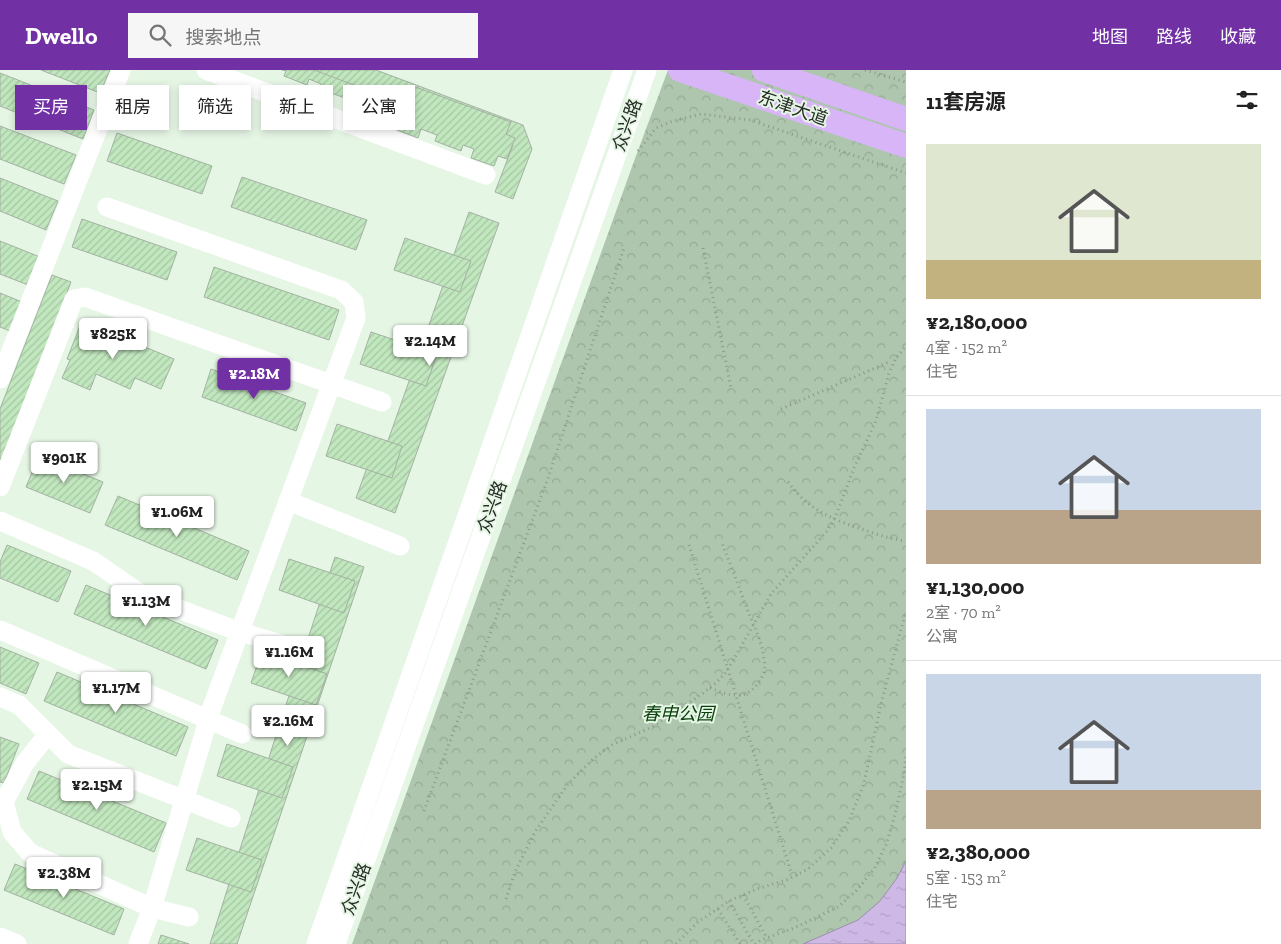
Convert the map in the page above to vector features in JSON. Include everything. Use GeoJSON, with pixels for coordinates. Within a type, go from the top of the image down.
{"type":"FeatureCollection","features":[{"type":"Feature","properties":{"kind":"main road","name":"东津大道"},"geometry":{"type":"LineString","coordinates":[[680,70],[906,146]]}},
{"type":"Feature","properties":{"kind":"main road","name":"东津大道"},"geometry":{"type":"LineString","coordinates":[[764,70],[906,119]]}},
{"type":"Feature","properties":{"kind":"street"},"geometry":{"type":"LineString","coordinates":[[0,379],[121,70]]}},
{"type":"Feature","properties":{"kind":"street"},"geometry":{"type":"LineString","coordinates":[[206,70],[486,174]]}},
{"type":"Feature","properties":{"kind":"street","name":"众兴路"},"geometry":{"type":"LineString","coordinates":[[316,944],[462,533],[623,70]]}},
{"type":"Feature","properties":{"kind":"street","name":"众兴路"},"geometry":{"type":"LineString","coordinates":[[336,944],[647,70]]}},
{"type":"Feature","properties":{"kind":"street"},"geometry":{"type":"LineString","coordinates":[[107,206],[341,290],[354,302],[356,318],[212,707],[152,908],[138,944]]}},
{"type":"Feature","properties":{"kind":"street"},"geometry":{"type":"LineString","coordinates":[[0,487],[74,299],[85,297],[382,402]]}},
{"type":"Feature","properties":{"kind":"street"},"geometry":{"type":"LineString","coordinates":[[288,501],[400,546]]}},
{"type":"Feature","properties":{"kind":"street"},"geometry":{"type":"LineString","coordinates":[[0,521],[93,561],[144,596],[240,632],[281,644]]}},
{"type":"Feature","properties":{"kind":"street"},"geometry":{"type":"LineString","coordinates":[[0,630],[242,734]]}},
{"type":"Feature","properties":{"kind":"street"},"geometry":{"type":"LineString","coordinates":[[0,697],[18,705],[68,754],[231,818]]}},
{"type":"Feature","properties":{"kind":"street"},"geometry":{"type":"LineString","coordinates":[[48,734],[25,763],[2,801],[12,832],[30,852],[152,908],[189,917]]}},
{"type":"Feature","properties":{"kind":"street"},"geometry":{"type":"LineString","coordinates":[[0,937],[17,944]]}},
{"type":"Feature","properties":{"kind":"path"},"geometry":{"type":"LineString","coordinates":[[866,70],[906,82]]}},
{"type":"Feature","properties":{"kind":"path"},"geometry":{"type":"LineString","coordinates":[[632,158],[656,128],[673,121],[701,114],[750,120],[906,173]]}},
{"type":"Feature","properties":{"kind":"path"},"geometry":{"type":"LineString","coordinates":[[424,810],[547,481],[624,248]]}},
{"type":"Feature","properties":{"kind":"path"},"geometry":{"type":"LineString","coordinates":[[703,248],[731,388]]}},
{"type":"Feature","properties":{"kind":"path"},"geometry":{"type":"LineString","coordinates":[[506,899],[515,872],[535,832],[568,784],[592,758],[612,744],[652,726],[710,688],[727,671],[771,594],[828,530],[876,421],[889,373],[896,358],[906,346]]}},
{"type":"Feature","properties":{"kind":"path"},"geometry":{"type":"LineString","coordinates":[[781,409],[889,362]]}},
{"type":"Feature","properties":{"kind":"path"},"geometry":{"type":"LineString","coordinates":[[788,482],[798,495],[829,517],[889,539],[906,542]]}},
{"type":"Feature","properties":{"kind":"path"},"geometry":{"type":"LineString","coordinates":[[710,688],[727,695],[742,695],[752,691],[760,680],[765,668],[764,657],[756,633],[721,541]]}},
{"type":"Feature","properties":{"kind":"path"},"geometry":{"type":"LineString","coordinates":[[689,545],[791,872]]}},
{"type":"Feature","properties":{"kind":"path"},"geometry":{"type":"LineString","coordinates":[[676,944],[698,922],[729,901],[790,879],[808,869],[831,848],[849,821],[864,783],[880,711],[906,614]]}},
{"type":"Feature","properties":{"kind":"path"},"geometry":{"type":"LineString","coordinates":[[729,901],[754,944],[838,908],[857,890],[874,869],[886,845],[895,815],[906,755]]}},
{"type":"Feature","properties":{"kind":"path"},"geometry":{"type":"LineString","coordinates":[[743,895],[767,938]]}},
{"type":"Feature","properties":{"kind":"path"},"geometry":{"type":"LineString","coordinates":[[718,908],[740,944]]}},
{"type":"Feature","properties":{"kind":"green space","name":"春申公园"},"geometry":{"type":"Polygon","coordinates":[[[668,70],[906,70],[906,944],[352,944],[637,153],[668,70]]]}},
{"type":"Feature","properties":{"kind":"water"},"geometry":{"type":"Polygon","coordinates":[[[906,861],[906,944],[803,944],[858,920],[880,901],[897,878],[906,861]]]}},
{"type":"Feature","properties":{"kind":"building"},"geometry":{"type":"Polygon","coordinates":[[[41,70],[110,70],[103,85],[97,85],[97,92],[87,88],[87,85],[79,85],[41,70]]]}},
{"type":"Feature","properties":{"kind":"building"},"geometry":{"type":"Polygon","coordinates":[[[282,70],[354,70],[353,72],[359,74],[355,85],[343,85],[343,97],[333,94],[333,85],[321,85],[309,79],[307,85],[284,76],[286,71],[282,70]]]}},
{"type":"Feature","properties":{"kind":"building"},"geometry":{"type":"Polygon","coordinates":[[[314,70],[376,70],[523,125],[532,149],[513,199],[495,192],[513,145],[415,108],[415,85],[354,85],[314,70]]]}},
{"type":"Feature","properties":{"kind":"building"},"geometry":{"type":"Polygon","coordinates":[[[0,73],[30,85],[15,85],[15,112],[0,106],[0,73]]]}},
{"type":"Feature","properties":{"kind":"building"},"geometry":{"type":"Polygon","coordinates":[[[415,87],[511,122],[506,134],[515,138],[507,159],[498,156],[494,166],[471,158],[474,149],[463,145],[461,151],[435,141],[437,135],[421,129],[418,138],[397,130],[415,130],[415,87]]]}},
{"type":"Feature","properties":{"kind":"building"},"geometry":{"type":"Polygon","coordinates":[[[87,107],[94,110],[87,128],[87,107]]]}},
{"type":"Feature","properties":{"kind":"building"},"geometry":{"type":"Polygon","coordinates":[[[0,126],[76,155],[64,184],[0,159],[0,126]]]}},
{"type":"Feature","properties":{"kind":"building"},"geometry":{"type":"Polygon","coordinates":[[[60,130],[86,130],[83,139],[60,130]]]}},
{"type":"Feature","properties":{"kind":"building"},"geometry":{"type":"Polygon","coordinates":[[[117,133],[212,166],[202,194],[107,161],[117,133]]]}},
{"type":"Feature","properties":{"kind":"building"},"geometry":{"type":"Polygon","coordinates":[[[242,177],[367,220],[356,250],[231,207],[242,177]]]}},
{"type":"Feature","properties":{"kind":"building"},"geometry":{"type":"Polygon","coordinates":[[[0,178],[58,201],[46,230],[0,211],[0,178]]]}},
{"type":"Feature","properties":{"kind":"building"},"geometry":{"type":"Polygon","coordinates":[[[469,212],[499,223],[395,513],[356,498],[369,462],[379,466],[469,212]]]}},
{"type":"Feature","properties":{"kind":"building"},"geometry":{"type":"Polygon","coordinates":[[[82,219],[177,252],[167,280],[72,247],[82,219]]]}},
{"type":"Feature","properties":{"kind":"building"},"geometry":{"type":"Polygon","coordinates":[[[405,238],[471,261],[460,292],[394,270],[405,238]]]}},
{"type":"Feature","properties":{"kind":"building"},"geometry":{"type":"Polygon","coordinates":[[[0,241],[40,257],[28,285],[0,274],[0,241]]]}},
{"type":"Feature","properties":{"kind":"building"},"geometry":{"type":"Polygon","coordinates":[[[214,267],[339,310],[329,340],[204,297],[214,267]]]}},
{"type":"Feature","properties":{"kind":"building"},"geometry":{"type":"Polygon","coordinates":[[[52,275],[71,282],[0,468],[0,409],[52,275]]]}},
{"type":"Feature","properties":{"kind":"building"},"geometry":{"type":"Polygon","coordinates":[[[0,293],[22,302],[10,331],[0,327],[0,293]]]}},
{"type":"Feature","properties":{"kind":"building"},"geometry":{"type":"Polygon","coordinates":[[[82,321],[174,359],[161,389],[135,378],[130,389],[96,374],[90,390],[62,378],[70,360],[67,359],[82,321]]]}},
{"type":"Feature","properties":{"kind":"building"},"geometry":{"type":"Polygon","coordinates":[[[371,332],[437,354],[426,386],[360,364],[371,332]]]}},
{"type":"Feature","properties":{"kind":"building"},"geometry":{"type":"Polygon","coordinates":[[[211,369],[306,403],[296,431],[202,397],[211,369]]]}},
{"type":"Feature","properties":{"kind":"building"},"geometry":{"type":"Polygon","coordinates":[[[337,424],[402,446],[392,478],[326,456],[337,424]]]}},
{"type":"Feature","properties":{"kind":"building"},"geometry":{"type":"Polygon","coordinates":[[[39,456],[103,482],[90,513],[26,487],[39,456]]]}},
{"type":"Feature","properties":{"kind":"building"},"geometry":{"type":"Polygon","coordinates":[[[118,496],[249,551],[237,580],[105,525],[118,496]]]}},
{"type":"Feature","properties":{"kind":"building"},"geometry":{"type":"Polygon","coordinates":[[[7,545],[71,571],[58,602],[0,578],[0,562],[7,545]]]}},
{"type":"Feature","properties":{"kind":"building"},"geometry":{"type":"Polygon","coordinates":[[[335,557],[364,567],[237,944],[210,944],[279,726],[335,557]]]}},
{"type":"Feature","properties":{"kind":"building"},"geometry":{"type":"Polygon","coordinates":[[[289,559],[355,581],[344,613],[279,590],[289,559]]]}},
{"type":"Feature","properties":{"kind":"building"},"geometry":{"type":"Polygon","coordinates":[[[86,585],[218,640],[206,669],[74,614],[86,585]]]}},
{"type":"Feature","properties":{"kind":"building"},"geometry":{"type":"Polygon","coordinates":[[[0,647],[39,663],[26,694],[0,683],[0,647]]]}},
{"type":"Feature","properties":{"kind":"building"},"geometry":{"type":"Polygon","coordinates":[[[262,651],[327,674],[316,705],[251,683],[262,651]]]}},
{"type":"Feature","properties":{"kind":"building"},"geometry":{"type":"Polygon","coordinates":[[[57,672],[188,727],[176,756],[44,701],[57,672]]]}},
{"type":"Feature","properties":{"kind":"building"},"geometry":{"type":"Polygon","coordinates":[[[0,737],[19,744],[4,783],[0,782],[0,737]]]}},
{"type":"Feature","properties":{"kind":"building"},"geometry":{"type":"Polygon","coordinates":[[[227,744],[293,767],[282,798],[217,776],[227,744]]]}},
{"type":"Feature","properties":{"kind":"building"},"geometry":{"type":"Polygon","coordinates":[[[39,771],[166,823],[154,852],[27,799],[39,771]]]}},
{"type":"Feature","properties":{"kind":"building"},"geometry":{"type":"Polygon","coordinates":[[[197,838],[262,860],[251,892],[186,870],[197,838]]]}},
{"type":"Feature","properties":{"kind":"building"},"geometry":{"type":"Polygon","coordinates":[[[15,864],[124,909],[114,935],[4,890],[15,864]]]}},
{"type":"Feature","properties":{"kind":"building"},"geometry":{"type":"Polygon","coordinates":[[[161,935],[189,944],[158,944],[161,935]]]}}]}
